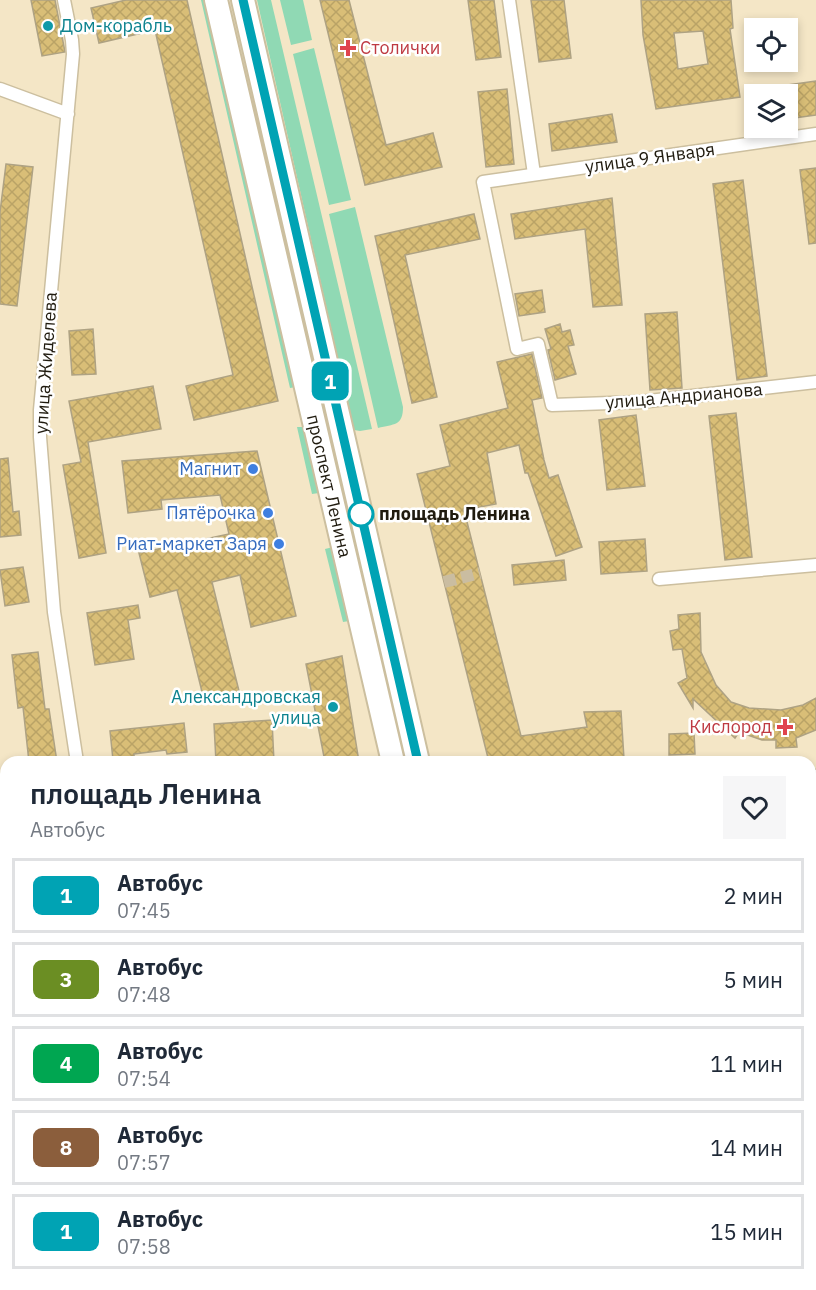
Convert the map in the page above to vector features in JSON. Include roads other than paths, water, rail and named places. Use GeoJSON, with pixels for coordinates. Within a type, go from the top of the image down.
{"type":"FeatureCollection","features":[{"type":"Feature","properties":{"kind":"highway","name":"проспект Ленина"},"geometry":{"type":"LineString","coordinates":[[216,0],[392,756]]}},
{"type":"Feature","properties":{"kind":"highway","name":"проспект Ленина"},"geometry":{"type":"LineString","coordinates":[[243,0],[417,756]]}},
{"type":"Feature","properties":{"kind":"street","name":"улица Жиделева"},"geometry":{"type":"LineString","coordinates":[[64,0],[73,54],[40,410],[40,437],[54,612],[76,756]]}},
{"type":"Feature","properties":{"kind":"street"},"geometry":{"type":"LineString","coordinates":[[509,0],[534,174]]}},
{"type":"Feature","properties":{"kind":"street"},"geometry":{"type":"LineString","coordinates":[[0,88],[68,114]]}},
{"type":"Feature","properties":{"kind":"street","name":"улица 9 Января"},"geometry":{"type":"LineString","coordinates":[[552,405],[538,344],[517,349],[483,182],[816,134]]}},
{"type":"Feature","properties":{"kind":"street","name":"улица Андрианова"},"geometry":{"type":"LineString","coordinates":[[552,405],[640,402],[816,382]]}},
{"type":"Feature","properties":{"kind":"street"},"geometry":{"type":"LineString","coordinates":[[659,579],[816,564]]}},
{"type":"Feature","properties":{"kind":"tunnel"},"geometry":{"type":"LineString","coordinates":[[444,582],[480,573]]}},
{"type":"Feature","properties":{"kind":"place","name":"Дом-корабль"},"geometry":{"type":"Point","coordinates":[48,26]}},
{"type":"Feature","properties":{"kind":"place","name":"Столички"},"geometry":{"type":"Point","coordinates":[348,48]}},
{"type":"Feature","properties":{"kind":"place","name":"Магнит"},"geometry":{"type":"Point","coordinates":[253,469]}},
{"type":"Feature","properties":{"kind":"place","name":"Пятёрочка"},"geometry":{"type":"Point","coordinates":[268,513]}},
{"type":"Feature","properties":{"kind":"place","name":"площадь Ленина"},"geometry":{"type":"Point","coordinates":[361,514]}},
{"type":"Feature","properties":{"kind":"place","name":"Риат-маркет Заря"},"geometry":{"type":"Point","coordinates":[279,544]}},
{"type":"Feature","properties":{"kind":"place","name":"Александровская улица"},"geometry":{"type":"Point","coordinates":[333,707]}},
{"type":"Feature","properties":{"kind":"place","name":"Кислород"},"geometry":{"type":"Point","coordinates":[785,727]}}]}
